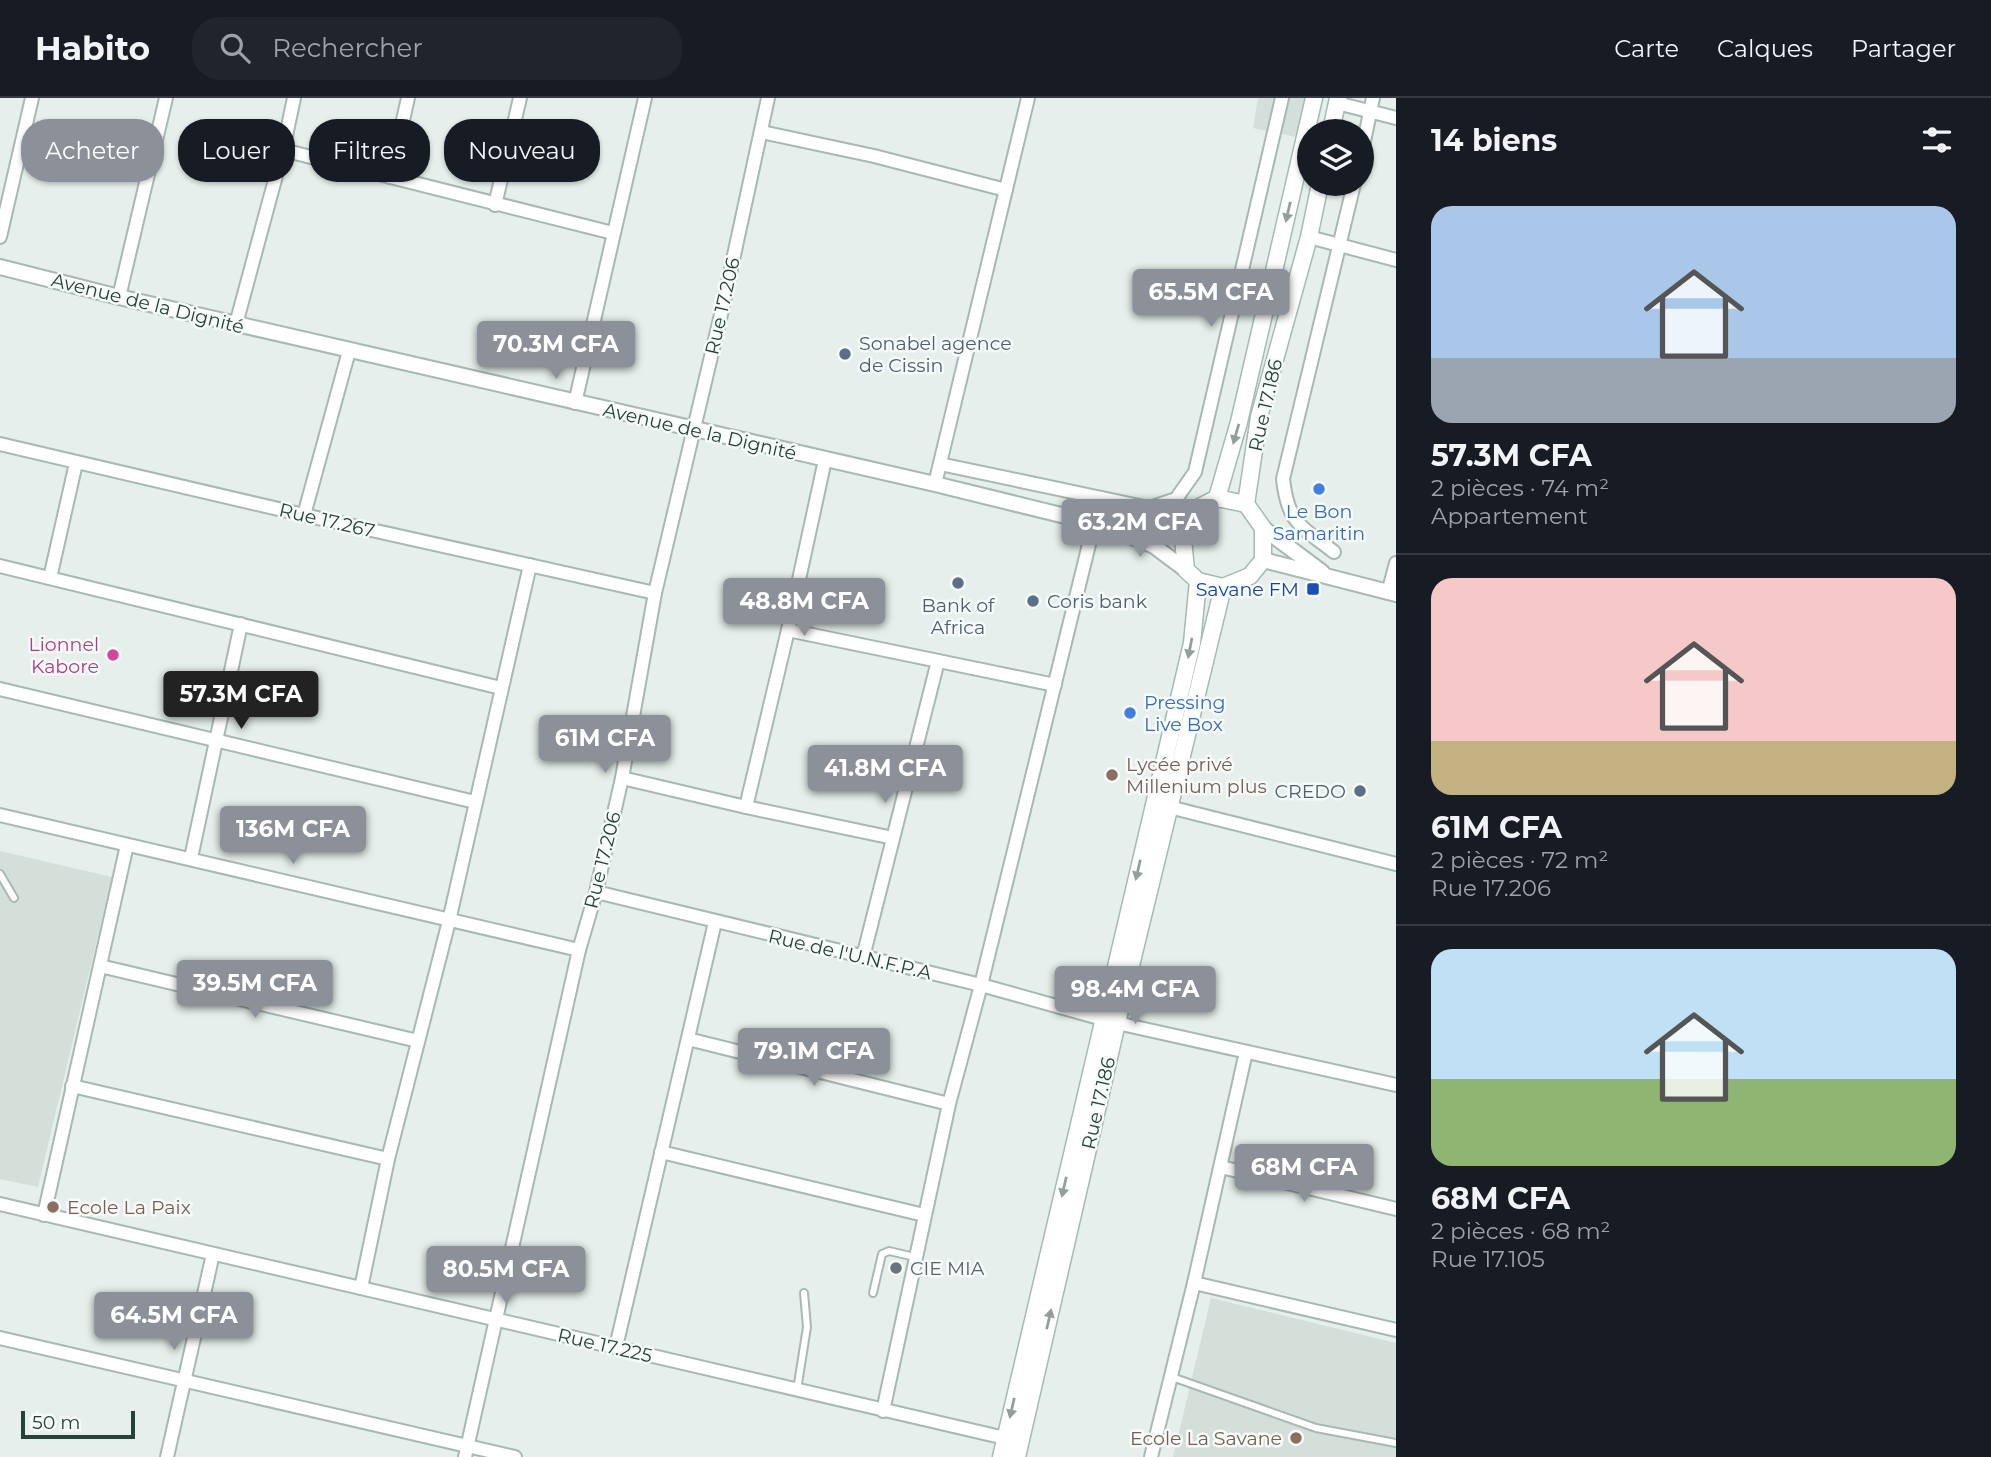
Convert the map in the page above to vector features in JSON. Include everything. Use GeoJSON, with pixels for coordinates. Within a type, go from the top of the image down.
{"type":"FeatureCollection","features":[{"type":"Feature","properties":{"kind":"main road"},"geometry":{"type":"LineString","coordinates":[[1217,498],[1239,422],[1314,98]]}},
{"type":"Feature","properties":{"kind":"main road"},"geometry":{"type":"LineString","coordinates":[[1334,119],[1338,101]]}},
{"type":"Feature","properties":{"kind":"main road","name":"Rue 17.186"},"geometry":{"type":"LineString","coordinates":[[1246,505],[1259,417],[1309,237],[1318,196]]}},
{"type":"Feature","properties":{"kind":"main road"},"geometry":{"type":"LineString","coordinates":[[1001,1457],[1110,1021],[1192,643],[1192,575],[1183,539],[1191,512],[1217,498],[1246,505],[1263,528],[1263,560],[1250,576],[1223,587],[1192,575]]}},
{"type":"Feature","properties":{"kind":"main road","name":"Rue 17.186"},"geometry":{"type":"LineString","coordinates":[[1017,1457],[1110,1021],[1169,807],[1223,587]]}},
{"type":"Feature","properties":{"kind":"street"},"geometry":{"type":"LineString","coordinates":[[0,237],[32,98]]}},
{"type":"Feature","properties":{"kind":"street"},"geometry":{"type":"LineString","coordinates":[[119,297],[166,98]]}},
{"type":"Feature","properties":{"kind":"street"},"geometry":{"type":"LineString","coordinates":[[290,119],[294,98]]}},
{"type":"Feature","properties":{"kind":"street"},"geometry":{"type":"LineString","coordinates":[[403,119],[408,98]]}},
{"type":"Feature","properties":{"kind":"street"},"geometry":{"type":"LineString","coordinates":[[495,205],[520,98]]}},
{"type":"Feature","properties":{"kind":"street"},"geometry":{"type":"LineString","coordinates":[[575,403],[645,98]]}},
{"type":"Feature","properties":{"kind":"street","name":"Rue 17.206"},"geometry":{"type":"LineString","coordinates":[[466,1451],[579,950],[596,892],[622,778],[655,593],[768,98]]}},
{"type":"Feature","properties":{"kind":"street"},"geometry":{"type":"LineString","coordinates":[[935,484],[1028,98]]}},
{"type":"Feature","properties":{"kind":"street"},"geometry":{"type":"LineString","coordinates":[[940,464],[1149,508],[1176,499],[1195,472],[1282,98]]}},
{"type":"Feature","properties":{"kind":"street"},"geometry":{"type":"LineString","coordinates":[[1368,119],[1373,98]]}},
{"type":"Feature","properties":{"kind":"street"},"geometry":{"type":"LineString","coordinates":[[1338,101],[1396,118]]}},
{"type":"Feature","properties":{"kind":"street"},"geometry":{"type":"LineString","coordinates":[[762,132],[874,156],[1006,190]]}},
{"type":"Feature","properties":{"kind":"street"},"geometry":{"type":"LineString","coordinates":[[236,324],[274,182]]}},
{"type":"Feature","properties":{"kind":"street"},"geometry":{"type":"LineString","coordinates":[[409,182],[613,233]]}},
{"type":"Feature","properties":{"kind":"street"},"geometry":{"type":"LineString","coordinates":[[1334,552],[1293,518],[1286,503],[1283,480],[1351,196]]}},
{"type":"Feature","properties":{"kind":"street"},"geometry":{"type":"LineString","coordinates":[[1309,237],[1396,260]]}},
{"type":"Feature","properties":{"kind":"street","name":"Avenue de la Dignité"},"geometry":{"type":"LineString","coordinates":[[0,267],[349,351],[935,484],[1100,525],[1154,546],[1192,575]]}},
{"type":"Feature","properties":{"kind":"street"},"geometry":{"type":"LineString","coordinates":[[304,516],[349,351]]}},
{"type":"Feature","properties":{"kind":"street","name":"Rue 17.267"},"geometry":{"type":"LineString","coordinates":[[0,444],[304,516],[655,593]]}},
{"type":"Feature","properties":{"kind":"street"},"geometry":{"type":"LineString","coordinates":[[746,807],[789,630],[825,460]]}},
{"type":"Feature","properties":{"kind":"street"},"geometry":{"type":"LineString","coordinates":[[50,578],[76,463]]}},
{"type":"Feature","properties":{"kind":"street"},"geometry":{"type":"LineString","coordinates":[[883,1411],[949,1104],[1055,685],[1100,525],[1166,519],[1191,512]]}},
{"type":"Feature","properties":{"kind":"street"},"geometry":{"type":"LineString","coordinates":[[1263,528],[1329,577]]}},
{"type":"Feature","properties":{"kind":"street"},"geometry":{"type":"LineString","coordinates":[[1263,560],[1392,594],[1396,563]]}},
{"type":"Feature","properties":{"kind":"street"},"geometry":{"type":"LineString","coordinates":[[361,1288],[388,1159],[449,921],[530,565]]}},
{"type":"Feature","properties":{"kind":"street"},"geometry":{"type":"LineString","coordinates":[[0,566],[501,688]]}},
{"type":"Feature","properties":{"kind":"street"},"geometry":{"type":"LineString","coordinates":[[191,858],[242,624]]}},
{"type":"Feature","properties":{"kind":"street"},"geometry":{"type":"LineString","coordinates":[[789,630],[1055,685]]}},
{"type":"Feature","properties":{"kind":"street"},"geometry":{"type":"LineString","coordinates":[[863,957],[938,661]]}},
{"type":"Feature","properties":{"kind":"street"},"geometry":{"type":"LineString","coordinates":[[0,690],[475,802]]}},
{"type":"Feature","properties":{"kind":"street"},"geometry":{"type":"LineString","coordinates":[[622,778],[893,838]]}},
{"type":"Feature","properties":{"kind":"street"},"geometry":{"type":"LineString","coordinates":[[1169,807],[1396,863]]}},
{"type":"Feature","properties":{"kind":"street"},"geometry":{"type":"LineString","coordinates":[[0,815],[579,950]]}},
{"type":"Feature","properties":{"kind":"street"},"geometry":{"type":"LineString","coordinates":[[44,1215],[127,845]]}},
{"type":"Feature","properties":{"kind":"street","name":"Rue de l'U.N.F.P.A"},"geometry":{"type":"LineString","coordinates":[[596,892],[981,985],[1110,1021],[1396,1085]]}},
{"type":"Feature","properties":{"kind":"street"},"geometry":{"type":"LineString","coordinates":[[617,1347],[715,922]]}},
{"type":"Feature","properties":{"kind":"street"},"geometry":{"type":"LineString","coordinates":[[100,966],[418,1041]]}},
{"type":"Feature","properties":{"kind":"street"},"geometry":{"type":"LineString","coordinates":[[688,1039],[949,1104]]}},
{"type":"Feature","properties":{"kind":"street"},"geometry":{"type":"LineString","coordinates":[[1151,1457],[1194,1283],[1246,1052]]}},
{"type":"Feature","properties":{"kind":"street"},"geometry":{"type":"LineString","coordinates":[[72,1086],[388,1159]]}},
{"type":"Feature","properties":{"kind":"street"},"geometry":{"type":"LineString","coordinates":[[660,1152],[924,1215]]}},
{"type":"Feature","properties":{"kind":"street"},"geometry":{"type":"LineString","coordinates":[[1220,1167],[1396,1209]]}},
{"type":"Feature","properties":{"kind":"street","name":"Rue 17.225"},"geometry":{"type":"LineString","coordinates":[[0,1204],[1005,1438]]}},
{"type":"Feature","properties":{"kind":"street"},"geometry":{"type":"LineString","coordinates":[[167,1457],[213,1254]]}},
{"type":"Feature","properties":{"kind":"street"},"geometry":{"type":"LineString","coordinates":[[1194,1283],[1396,1330]]}},
{"type":"Feature","properties":{"kind":"street"},"geometry":{"type":"LineString","coordinates":[[0,1338],[185,1380],[466,1451],[515,1457]]}},
{"type":"Feature","properties":{"kind":"lane"},"geometry":{"type":"LineString","coordinates":[[0,874],[14,898]]}},
{"type":"Feature","properties":{"kind":"lane"},"geometry":{"type":"LineString","coordinates":[[873,1293],[883,1254],[889,1251],[915,1257]]}},
{"type":"Feature","properties":{"kind":"lane"},"geometry":{"type":"LineString","coordinates":[[797,1390],[807,1327],[804,1293]]}},
{"type":"Feature","properties":{"kind":"lane"},"geometry":{"type":"LineString","coordinates":[[1170,1377],[1317,1428],[1396,1443]]}},
{"type":"Feature","properties":{"kind":"shaded area"},"geometry":{"type":"Polygon","coordinates":[[[1258,98],[1309,98],[1302,119],[1297,119],[1296,137],[1253,128],[1258,98]]]}},
{"type":"Feature","properties":{"kind":"shaded area"},"geometry":{"type":"Polygon","coordinates":[[[0,851],[112,877],[38,1187],[0,1179],[0,851]]]}},
{"type":"Feature","properties":{"kind":"shaded area"},"geometry":{"type":"Polygon","coordinates":[[[1211,1298],[1396,1343],[1396,1457],[1173,1457],[1211,1298]]]}},
{"type":"Feature","properties":{"kind":"place","name":"Sonabel agence de Cissin"},"geometry":{"type":"Point","coordinates":[845,354]}},
{"type":"Feature","properties":{"kind":"place","name":"Le Bon Samaritin"},"geometry":{"type":"Point","coordinates":[1319,489]}},
{"type":"Feature","properties":{"kind":"place","name":"Bank of Africa"},"geometry":{"type":"Point","coordinates":[958,583]}},
{"type":"Feature","properties":{"kind":"place","name":"Savane FM"},"geometry":{"type":"Point","coordinates":[1313,589]}},
{"type":"Feature","properties":{"kind":"place","name":"Coris bank"},"geometry":{"type":"Point","coordinates":[1033,601]}},
{"type":"Feature","properties":{"kind":"place","name":"Lionnel Kabore"},"geometry":{"type":"Point","coordinates":[113,655]}},
{"type":"Feature","properties":{"kind":"place","name":"Pressing Live Box"},"geometry":{"type":"Point","coordinates":[1130,713]}},
{"type":"Feature","properties":{"kind":"place","name":"Lycée privé Millenium plus"},"geometry":{"type":"Point","coordinates":[1112,775]}},
{"type":"Feature","properties":{"kind":"place","name":"CREDO"},"geometry":{"type":"Point","coordinates":[1360,791]}},
{"type":"Feature","properties":{"kind":"place","name":"Ecole La Paix"},"geometry":{"type":"Point","coordinates":[53,1207]}},
{"type":"Feature","properties":{"kind":"place","name":"CIE MIA"},"geometry":{"type":"Point","coordinates":[896,1268]}},
{"type":"Feature","properties":{"kind":"place","name":"Ecole La Savane"},"geometry":{"type":"Point","coordinates":[1296,1438]}}]}
